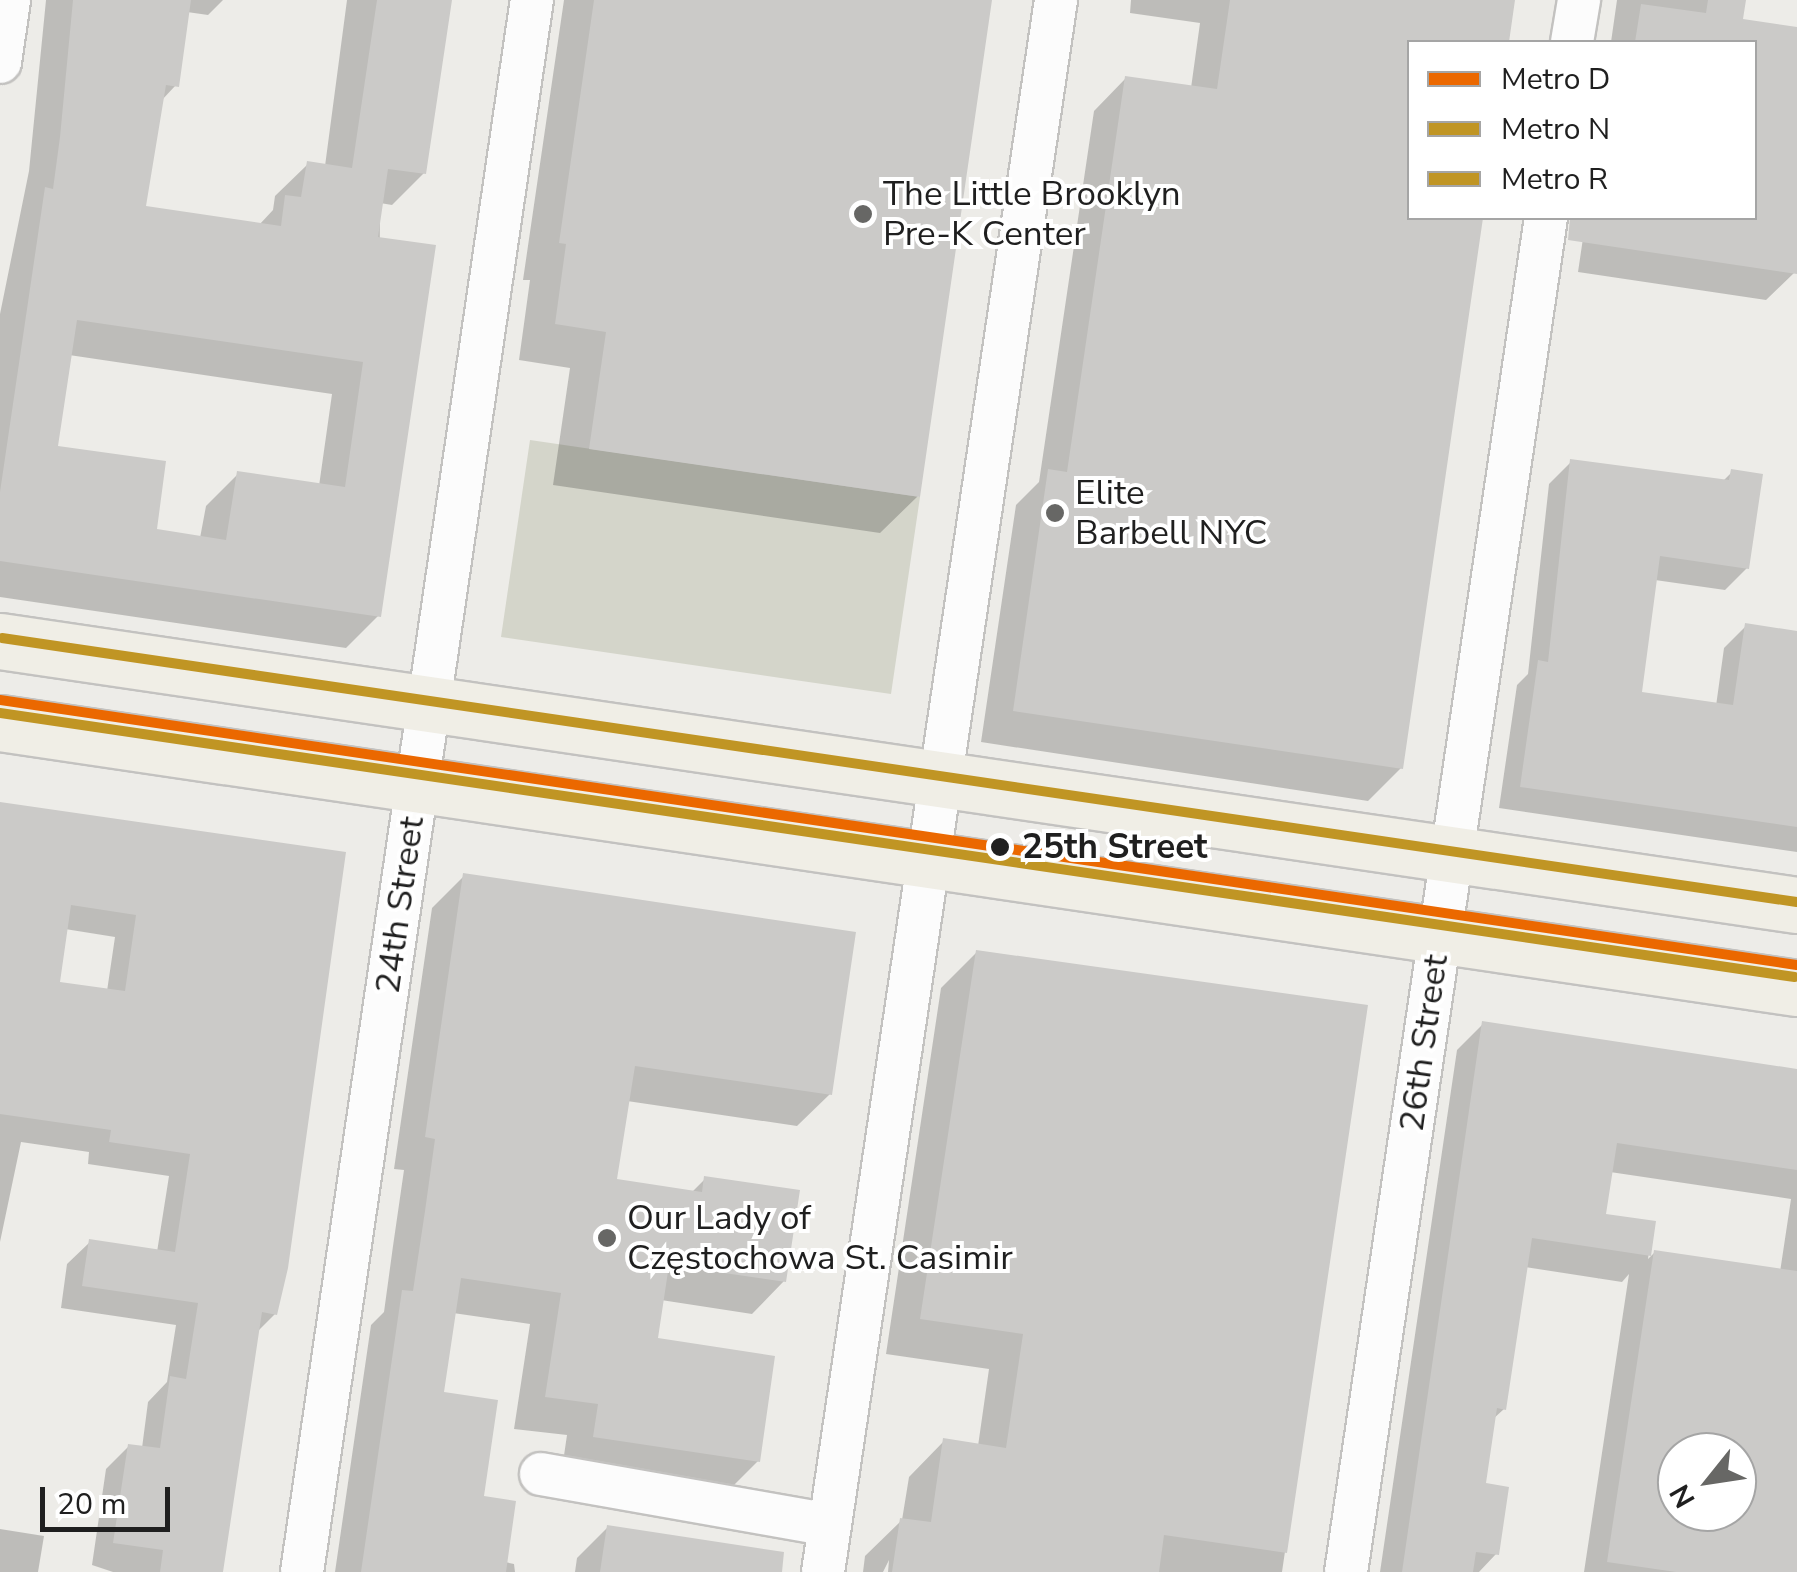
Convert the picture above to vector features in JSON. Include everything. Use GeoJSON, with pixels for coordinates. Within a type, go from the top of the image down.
{"type":"FeatureCollection","features":[{"type":"Feature","properties":{"kind":"main road"},"geometry":{"type":"LineString","coordinates":[[0,641],[1797,906]]}},
{"type":"Feature","properties":{"kind":"main road"},"geometry":{"type":"LineString","coordinates":[[0,723],[1797,988]]}},
{"type":"Feature","properties":{"kind":"street"},"geometry":{"type":"LineString","coordinates":[[0,62],[9,0]]}},
{"type":"Feature","properties":{"kind":"street","name":"24th Street"},"geometry":{"type":"LineString","coordinates":[[302,1572],[532,0]]}},
{"type":"Feature","properties":{"kind":"street"},"geometry":{"type":"LineString","coordinates":[[824,1572],[1056,0]]}},
{"type":"Feature","properties":{"kind":"street"},"geometry":{"type":"LineString","coordinates":[[1572,40],[1578,0]]}},
{"type":"Feature","properties":{"kind":"street","name":"26th Street"},"geometry":{"type":"LineString","coordinates":[[1346,1572],[1546,220]]}},
{"type":"Feature","properties":{"kind":"street"},"geometry":{"type":"LineString","coordinates":[[541,1474],[830,1525]]}},
{"type":"Feature","properties":{"kind":"shaded area"},"geometry":{"type":"Polygon","coordinates":[[[530,440],[920,497],[891,694],[501,637],[530,440]]]}},
{"type":"Feature","properties":{"kind":"building"},"geometry":{"type":"Polygon","coordinates":[[[73,0],[191,0],[179,87],[166,85],[146,206],[281,226],[285,195],[301,197],[307,161],[352,168],[377,0],[452,0],[426,174],[388,169],[378,237],[436,245],[381,617],[0,561],[0,492],[45,187],[53,189],[73,0]],[[77,320],[58,446],[166,461],[157,529],[226,540],[237,471],[345,487],[363,362],[77,320]]]}},
{"type":"Feature","properties":{"kind":"building"},"geometry":{"type":"Polygon","coordinates":[[[594,0],[992,0],[920,497],[589,449],[606,332],[555,324],[566,244],[559,243],[594,0]]]}},
{"type":"Feature","properties":{"kind":"building"},"geometry":{"type":"Polygon","coordinates":[[[1230,0],[1515,0],[1509,40],[1407,40],[1407,220],[1483,220],[1403,769],[1013,711],[1048,469],[1067,472],[1125,76],[1217,89],[1230,0]]]}},
{"type":"Feature","properties":{"kind":"building"},"geometry":{"type":"Polygon","coordinates":[[[1708,0],[1746,0],[1743,19],[1797,27],[1797,274],[1568,240],[1570,220],[1757,220],[1757,40],[1635,40],[1641,4],[1706,13],[1708,0]]]}},
{"type":"Feature","properties":{"kind":"building"},"geometry":{"type":"Polygon","coordinates":[[[1570,459],[1729,480],[1731,469],[1763,474],[1749,569],[1660,556],[1642,692],[1733,705],[1745,623],[1797,631],[1797,827],[1520,787],[1538,660],[1548,662],[1570,459]]]}},
{"type":"Feature","properties":{"kind":"building"},"geometry":{"type":"Polygon","coordinates":[[[0,802],[346,852],[288,1268],[277,1315],[262,1312],[223,1572],[160,1572],[163,1550],[113,1543],[128,1444],[160,1448],[170,1376],[186,1379],[198,1303],[82,1286],[89,1239],[175,1252],[190,1154],[109,1142],[111,1130],[0,1114],[0,802]],[[71,905],[60,982],[125,991],[136,915],[71,905]]]}},
{"type":"Feature","properties":{"kind":"building"},"geometry":{"type":"Polygon","coordinates":[[[463,873],[856,932],[832,1095],[635,1066],[617,1179],[702,1192],[704,1176],[800,1190],[786,1282],[669,1265],[658,1338],[775,1356],[760,1462],[593,1437],[598,1404],[545,1397],[561,1293],[461,1278],[444,1392],[498,1400],[484,1496],[516,1501],[506,1572],[361,1572],[402,1290],[413,1291],[425,1211],[435,1139],[425,1137],[463,873]]]}},
{"type":"Feature","properties":{"kind":"building"},"geometry":{"type":"Polygon","coordinates":[[[976,950],[1368,1005],[1287,1553],[1164,1535],[1159,1572],[892,1572],[900,1518],[931,1522],[943,1438],[1006,1448],[1023,1334],[920,1319],[976,950]]]}},
{"type":"Feature","properties":{"kind":"building"},"geometry":{"type":"Polygon","coordinates":[[[1482,1021],[1797,1069],[1797,1170],[1617,1143],[1606,1214],[1656,1221],[1651,1256],[1532,1238],[1506,1410],[1497,1408],[1486,1483],[1509,1487],[1499,1555],[1476,1552],[1473,1572],[1402,1572],[1482,1021]]]}},
{"type":"Feature","properties":{"kind":"building"},"geometry":{"type":"Polygon","coordinates":[[[1654,1250],[1797,1271],[1797,1572],[1676,1572],[1607,1562],[1654,1250]]]}},
{"type":"Feature","properties":{"kind":"building"},"geometry":{"type":"Polygon","coordinates":[[[607,1525],[784,1552],[782,1572],[600,1572],[607,1525]]]}},
{"type":"Feature","properties":{"kind":"metro line","name":"R"},"geometry":{"type":"LineString","coordinates":[[2,638],[1797,902]]}},
{"type":"Feature","properties":{"kind":"metro line","name":"D"},"geometry":{"type":"LineString","coordinates":[[0,700],[1797,965]]}},
{"type":"Feature","properties":{"kind":"metro line","name":"N"},"geometry":{"type":"LineString","coordinates":[[0,713],[1795,977]]}},
{"type":"Feature","properties":{"kind":"place","name":"The Little Brooklyn Pre-K Center"},"geometry":{"type":"Point","coordinates":[863,214]}},
{"type":"Feature","properties":{"kind":"place","name":"Elite Barbell NYC"},"geometry":{"type":"Point","coordinates":[1055,513]}},
{"type":"Feature","properties":{"kind":"place","name":"25th Street"},"geometry":{"type":"Point","coordinates":[1000,847]}},
{"type":"Feature","properties":{"kind":"place","name":"Our Lady of Częstochowa St. Casimir"},"geometry":{"type":"Point","coordinates":[607,1238]}}]}
